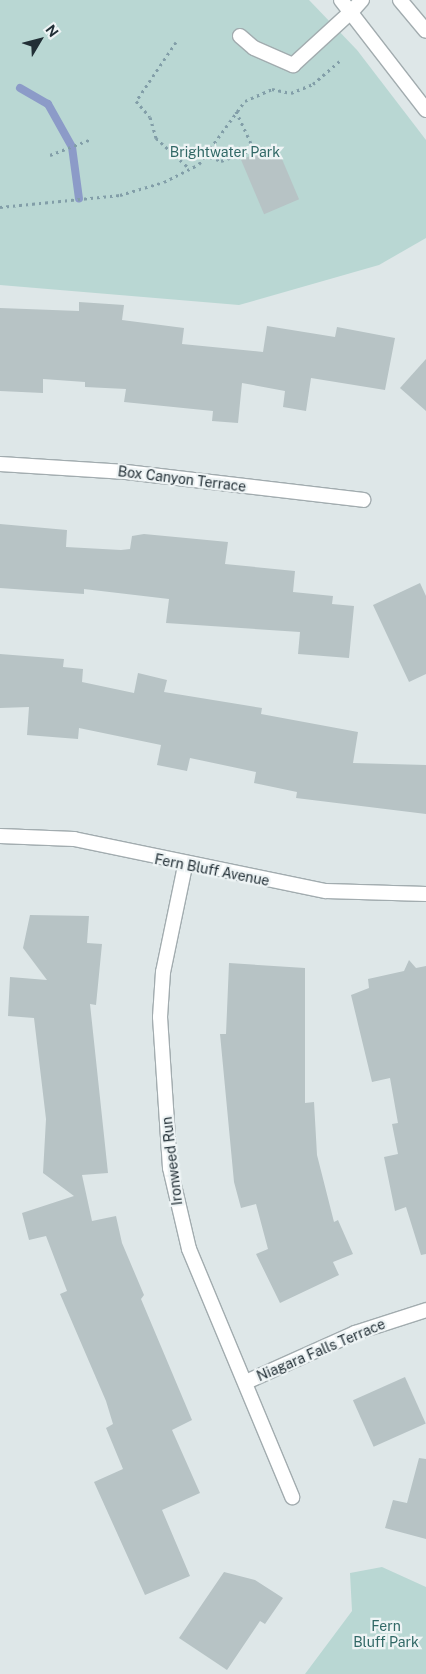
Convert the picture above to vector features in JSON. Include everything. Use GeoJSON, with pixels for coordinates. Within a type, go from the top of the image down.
{"type":"FeatureCollection","features":[{"type":"Feature","properties":{"kind":"street"},"geometry":{"type":"LineString","coordinates":[[341,0],[352,11],[426,110]]}},
{"type":"Feature","properties":{"kind":"street"},"geometry":{"type":"LineString","coordinates":[[240,36],[254,48],[293,65],[362,0]]}},
{"type":"Feature","properties":{"kind":"street"},"geometry":{"type":"LineString","coordinates":[[400,0],[426,31]]}},
{"type":"Feature","properties":{"kind":"street","name":"Box Canyon Terrace"},"geometry":{"type":"LineString","coordinates":[[0,464],[126,472],[363,500]]}},
{"type":"Feature","properties":{"kind":"street","name":"Fern Bluff Avenue"},"geometry":{"type":"LineString","coordinates":[[0,836],[74,839],[185,866],[326,891],[426,894]]}},
{"type":"Feature","properties":{"kind":"street","name":"Ironweed Run"},"geometry":{"type":"LineString","coordinates":[[185,866],[163,972],[160,1017],[170,1168],[189,1249],[246,1382],[292,1497]]}},
{"type":"Feature","properties":{"kind":"street","name":"Niagara Falls Terrace"},"geometry":{"type":"LineString","coordinates":[[246,1382],[355,1333],[426,1310]]}},
{"type":"Feature","properties":{"kind":"path"},"geometry":{"type":"LineString","coordinates":[[176,42],[136,101],[150,117],[156,138],[189,168]]}},
{"type":"Feature","properties":{"kind":"path"},"geometry":{"type":"LineString","coordinates":[[0,207],[120,195],[164,182],[189,168],[204,155],[245,101],[272,89],[291,93],[313,84],[339,61]]}},
{"type":"Feature","properties":{"kind":"path"},"geometry":{"type":"LineString","coordinates":[[236,111],[256,154]]}},
{"type":"Feature","properties":{"kind":"path"},"geometry":{"type":"LineString","coordinates":[[50,155],[89,140]]}},
{"type":"Feature","properties":{"kind":"path"},"geometry":{"type":"LineString","coordinates":[[204,155],[222,161],[254,149]]}},
{"type":"Feature","properties":{"kind":"green space","name":"Brightwater Park"},"geometry":{"type":"Polygon","coordinates":[[[0,0],[309,0],[357,50],[426,140],[426,238],[379,265],[239,305],[0,285],[0,0]]]}},
{"type":"Feature","properties":{"kind":"green space","name":"Fern Bluff Park"},"geometry":{"type":"Polygon","coordinates":[[[382,1567],[426,1587],[426,1674],[305,1674],[352,1611],[350,1573],[382,1567]]]}},
{"type":"Feature","properties":{"kind":"building"},"geometry":{"type":"Polygon","coordinates":[[[276,145],[299,199],[264,214],[241,160],[276,145]]]}},
{"type":"Feature","properties":{"kind":"building"},"geometry":{"type":"Polygon","coordinates":[[[79,302],[124,305],[122,320],[184,328],[182,344],[263,352],[267,326],[335,337],[337,327],[395,338],[385,390],[311,378],[306,411],[283,407],[285,391],[242,383],[238,423],[212,421],[213,411],[124,402],[126,389],[85,387],[85,382],[43,379],[43,393],[0,391],[0,308],[79,311],[79,302]]]}},
{"type":"Feature","properties":{"kind":"building"},"geometry":{"type":"Polygon","coordinates":[[[426,359],[426,411],[400,388],[426,359]]]}},
{"type":"Feature","properties":{"kind":"building"},"geometry":{"type":"Polygon","coordinates":[[[0,524],[67,530],[66,547],[130,549],[132,536],[144,534],[228,542],[225,564],[295,571],[293,592],[333,596],[332,604],[354,606],[349,658],[298,654],[300,632],[166,623],[169,599],[84,589],[84,594],[0,588],[0,524]]]}},
{"type":"Feature","properties":{"kind":"building"},"geometry":{"type":"Polygon","coordinates":[[[420,583],[426,596],[426,674],[409,682],[373,605],[420,583]]]}},
{"type":"Feature","properties":{"kind":"building"},"geometry":{"type":"Polygon","coordinates":[[[0,654],[64,659],[63,667],[83,669],[82,682],[134,693],[138,673],[167,680],[164,692],[262,708],[261,714],[358,732],[353,763],[426,765],[426,814],[296,798],[297,792],[254,783],[256,772],[190,758],[187,771],[157,765],[161,745],[79,728],[78,739],[27,735],[29,707],[0,708],[0,654]]]}},
{"type":"Feature","properties":{"kind":"building"},"geometry":{"type":"Polygon","coordinates":[[[30,915],[89,916],[87,943],[102,944],[96,1005],[90,1004],[108,1173],[82,1175],[92,1221],[116,1216],[122,1243],[144,1295],[141,1299],[192,1420],[172,1430],[200,1493],[162,1510],[190,1576],[145,1595],[94,1482],[123,1469],[106,1428],[113,1424],[106,1401],[60,1294],[67,1291],[46,1236],[29,1240],[22,1213],[74,1196],[43,1173],[46,1119],[34,1018],[8,1016],[10,977],[47,980],[23,948],[30,915]]]}},
{"type":"Feature","properties":{"kind":"building"},"geometry":{"type":"Polygon","coordinates":[[[409,960],[416,968],[426,966],[426,1254],[421,1255],[406,1207],[395,1211],[384,1157],[398,1154],[392,1124],[398,1123],[390,1078],[372,1082],[351,995],[369,988],[368,979],[404,971],[409,960]]]}},
{"type":"Feature","properties":{"kind":"building"},"geometry":{"type":"Polygon","coordinates":[[[229,963],[305,968],[305,1103],[314,1102],[317,1155],[334,1222],[338,1220],[353,1254],[333,1262],[339,1275],[280,1303],[256,1254],[268,1249],[256,1204],[241,1208],[234,1182],[220,1034],[226,1034],[229,963]]]}},
{"type":"Feature","properties":{"kind":"building"},"geometry":{"type":"Polygon","coordinates":[[[405,1377],[426,1424],[374,1447],[353,1400],[405,1377]]]}},
{"type":"Feature","properties":{"kind":"building"},"geometry":{"type":"Polygon","coordinates":[[[419,1458],[426,1459],[426,1539],[385,1528],[393,1500],[407,1503],[419,1458]]]}},
{"type":"Feature","properties":{"kind":"building"},"geometry":{"type":"Polygon","coordinates":[[[224,1572],[255,1580],[283,1598],[265,1624],[260,1621],[227,1670],[179,1638],[224,1572]]]}},
{"type":"Feature","properties":{"kind":"waterway"},"geometry":{"type":"LineString","coordinates":[[20,88],[48,104],[72,147],[79,199]]}}]}
